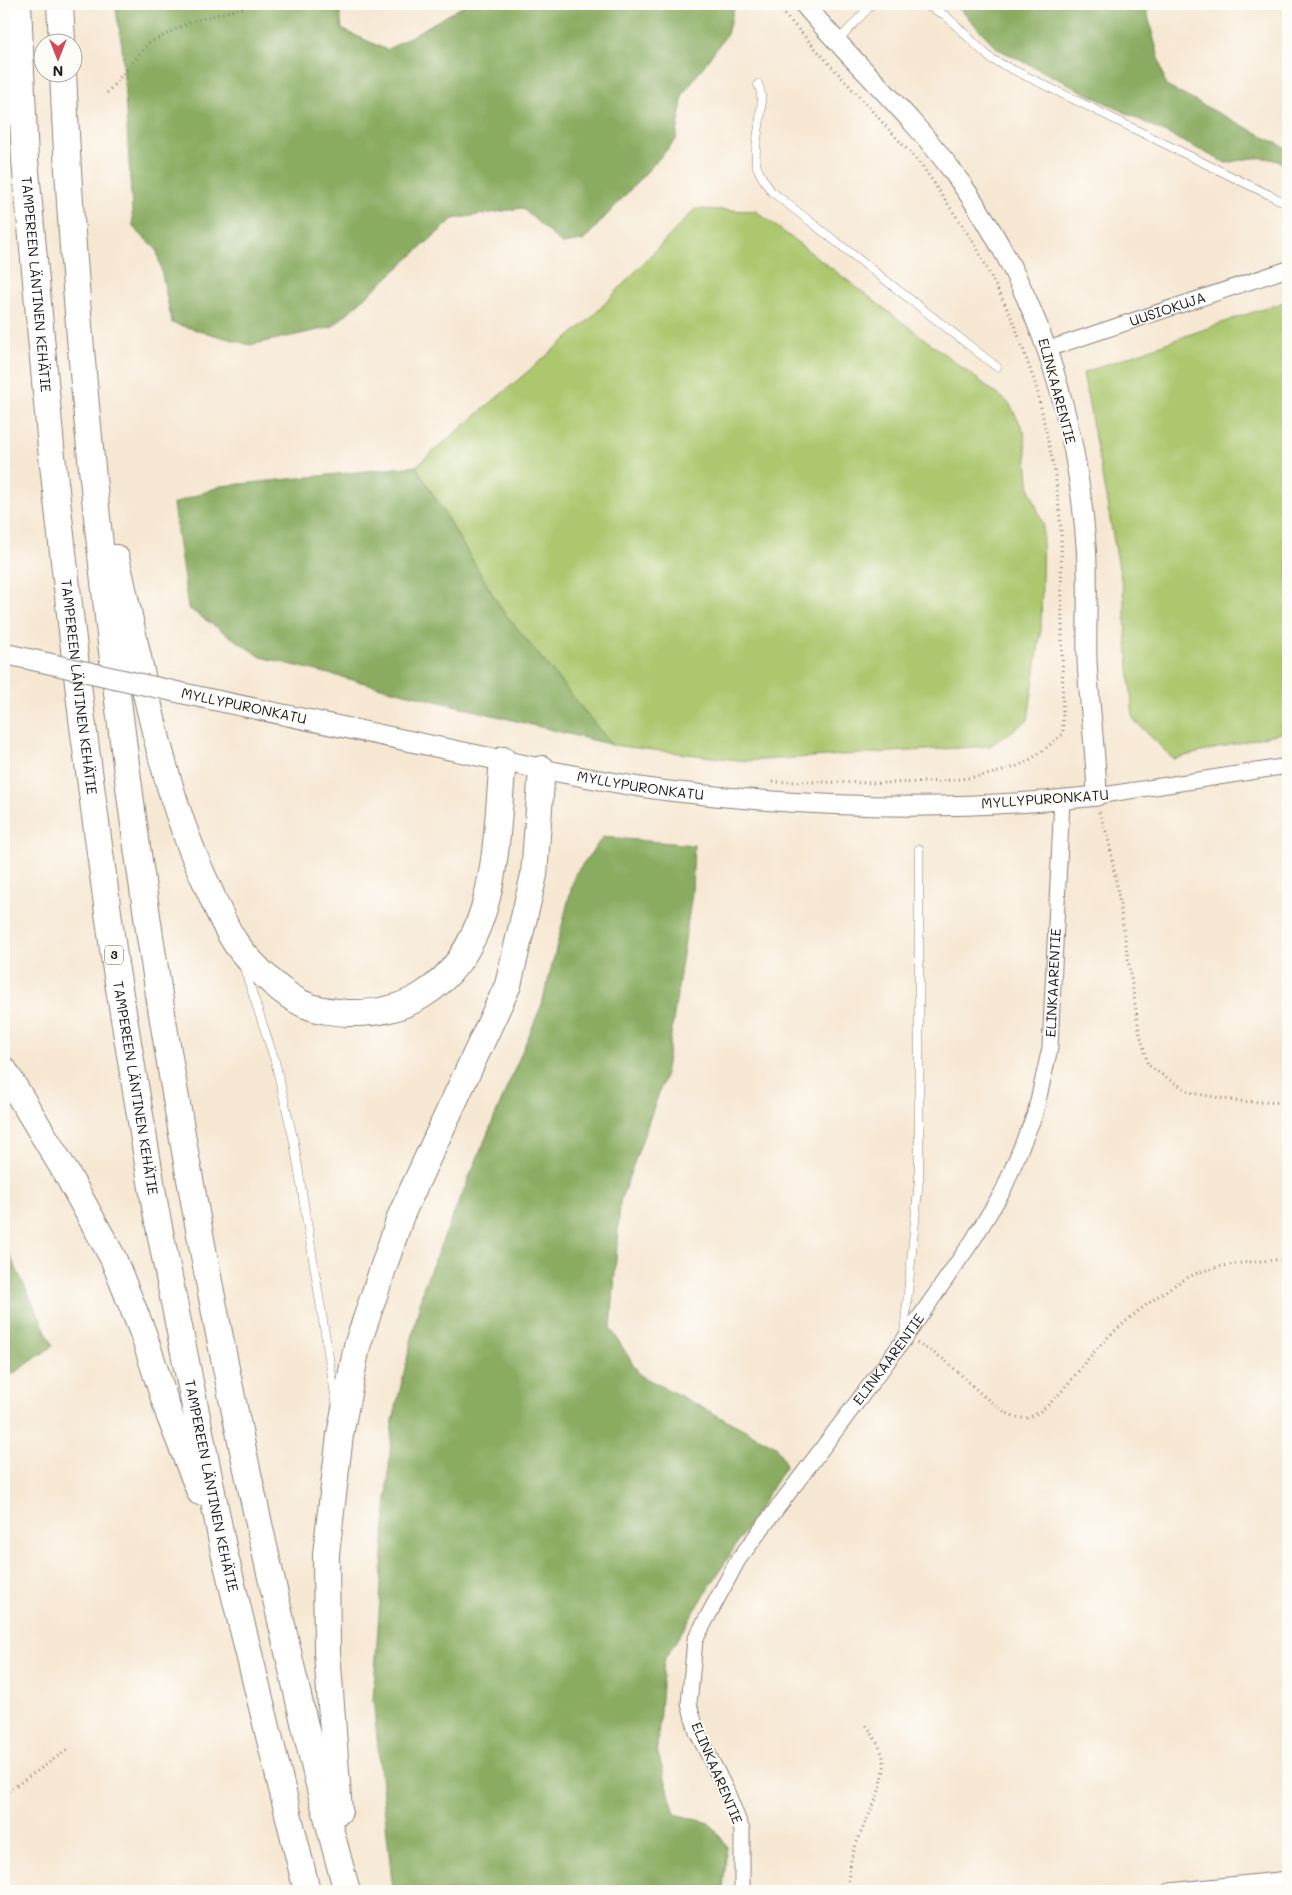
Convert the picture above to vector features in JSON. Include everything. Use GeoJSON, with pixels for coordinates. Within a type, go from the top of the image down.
{"type":"FeatureCollection","features":[{"type":"Feature","properties":{"kind":"highway","name":"TAMPEREEN LÄNTINEN KEHÄTIE"},"geometry":{"type":"LineString","coordinates":[[18,4],[27,180],[51,447],[82,719],[115,964],[156,1212],[224,1552],[307,1891]]}},
{"type":"Feature","properties":{"kind":"highway"},"geometry":{"type":"LineString","coordinates":[[60,4],[61,32]]}},
{"type":"Feature","properties":{"kind":"highway"},"geometry":{"type":"LineString","coordinates":[[63,82],[66,156],[89,447],[120,718],[151,949],[194,1207],[246,1473],[300,1705],[346,1886]]}},
{"type":"Feature","properties":{"kind":"highway"},"geometry":{"type":"LineString","coordinates":[[89,447],[172,797],[190,849],[236,944],[263,975],[305,1005],[330,1012],[362,1013],[382,1011],[406,1004],[431,990],[454,970],[470,944],[482,916],[492,876],[503,760]]}},
{"type":"Feature","properties":{"kind":"highway"},"geometry":{"type":"LineString","coordinates":[[346,1886],[327,1652],[326,1554],[340,1435],[357,1346],[401,1214],[508,985],[534,875],[542,770]]}},
{"type":"Feature","properties":{"kind":"highway"},"geometry":{"type":"LineString","coordinates":[[8,1081],[68,1176],[113,1258],[143,1333],[170,1417],[224,1552]]}},
{"type":"Feature","properties":{"kind":"main road","name":"MYLLYPURONKATU"},"geometry":{"type":"LineString","coordinates":[[5,654],[195,696],[503,760],[542,770]]}},
{"type":"Feature","properties":{"kind":"street","name":"ELINKAARENTIE"},"geometry":{"type":"LineString","coordinates":[[804,4],[897,104],[955,175],[984,217],[1009,261],[1048,349],[1080,487],[1089,600],[1087,659],[1097,796]]}},
{"type":"Feature","properties":{"kind":"street","name":"UUSIOKUJA"},"geometry":{"type":"LineString","coordinates":[[1048,349],[1288,269]]}},
{"type":"Feature","properties":{"kind":"street","name":"MYLLYPURONKATU"},"geometry":{"type":"LineString","coordinates":[[542,770],[667,791],[755,800],[912,807],[1062,800],[1288,766]]}},
{"type":"Feature","properties":{"kind":"street","name":"ELINKAARENTIE"},"geometry":{"type":"LineString","coordinates":[[742,1891],[742,1830],[727,1792],[697,1732],[689,1704],[694,1640],[738,1560],[905,1339],[952,1272],[1002,1190],[1035,1114],[1050,1048],[1062,800]]}},
{"type":"Feature","properties":{"kind":"street"},"geometry":{"type":"LineString","coordinates":[[1170,1891],[1288,1879]]}},
{"type":"Feature","properties":{"kind":"lane"},"geometry":{"type":"LineString","coordinates":[[838,41],[872,4]]}},
{"type":"Feature","properties":{"kind":"lane"},"geometry":{"type":"LineString","coordinates":[[923,4],[945,15],[991,59],[1288,204]]}},
{"type":"Feature","properties":{"kind":"lane"},"geometry":{"type":"LineString","coordinates":[[758,84],[763,94],[756,137],[756,165],[771,191],[997,367]]}},
{"type":"Feature","properties":{"kind":"lane"},"geometry":{"type":"LineString","coordinates":[[905,1339],[920,1180],[919,849]]}},
{"type":"Feature","properties":{"kind":"lane"},"geometry":{"type":"LineString","coordinates":[[236,944],[275,1061],[294,1142],[333,1379],[340,1435]]}},
{"type":"Feature","properties":{"kind":"path"},"geometry":{"type":"LineString","coordinates":[[107,92],[149,43],[192,20],[243,8],[248,4]]}},
{"type":"Feature","properties":{"kind":"path"},"geometry":{"type":"LineString","coordinates":[[766,782],[970,778],[1013,768]]}},
{"type":"Feature","properties":{"kind":"path"},"geometry":{"type":"LineString","coordinates":[[1097,796],[1099,816],[1108,837],[1118,886],[1140,1030],[1148,1064],[1171,1081],[1193,1093],[1236,1101],[1288,1103]]}},
{"type":"Feature","properties":{"kind":"path"},"geometry":{"type":"LineString","coordinates":[[905,1339],[943,1360],[1006,1413],[1026,1418],[1040,1411],[1065,1387],[1100,1345],[1153,1300],[1195,1274],[1243,1263],[1288,1259]]}},
{"type":"Feature","properties":{"kind":"path"},"geometry":{"type":"LineString","coordinates":[[849,1891],[848,1879],[854,1845],[875,1797],[885,1768],[876,1740],[866,1723]]}},
{"type":"Feature","properties":{"kind":"path"},"geometry":{"type":"LineString","coordinates":[[4,1794],[70,1748]]}},
{"type":"Feature","properties":{"kind":"green space"},"geometry":{"type":"Polygon","coordinates":[[[115,4],[339,4],[342,29],[387,50],[467,4],[735,4],[727,34],[683,94],[676,140],[583,241],[562,244],[522,208],[453,219],[332,327],[250,345],[172,323],[157,250],[133,227],[122,46],[115,4]]]}},
{"type":"Feature","properties":{"kind":"green space"},"geometry":{"type":"Polygon","coordinates":[[[955,4],[1145,4],[1166,86],[1288,149],[1288,166],[1265,158],[1251,158],[1226,163],[998,49],[955,4]]]}},
{"type":"Feature","properties":{"kind":"green space"},"geometry":{"type":"Polygon","coordinates":[[[695,209],[756,211],[1009,403],[1024,431],[1030,490],[1043,524],[1041,629],[1028,720],[990,746],[746,761],[612,745],[502,610],[416,466],[590,319],[695,209]]]}},
{"type":"Feature","properties":{"kind":"green space"},"geometry":{"type":"Polygon","coordinates":[[[1288,301],[1288,731],[1173,759],[1133,719],[1123,590],[1083,373],[1288,301]]]}},
{"type":"Feature","properties":{"kind":"green space"},"geometry":{"type":"Polygon","coordinates":[[[416,466],[502,610],[612,745],[261,657],[188,608],[173,504],[221,486],[416,466]]]}},
{"type":"Feature","properties":{"kind":"green space"},"geometry":{"type":"Polygon","coordinates":[[[603,837],[694,845],[692,893],[665,1076],[620,1202],[611,1329],[640,1375],[776,1446],[786,1465],[664,1660],[657,1750],[675,1814],[709,1823],[727,1846],[723,1891],[393,1891],[373,1700],[392,1425],[424,1285],[542,1004],[575,874],[603,837]]]}},
{"type":"Feature","properties":{"kind":"green space"},"geometry":{"type":"Polygon","coordinates":[[[4,1243],[53,1346],[4,1380],[4,1243]]]}}]}
